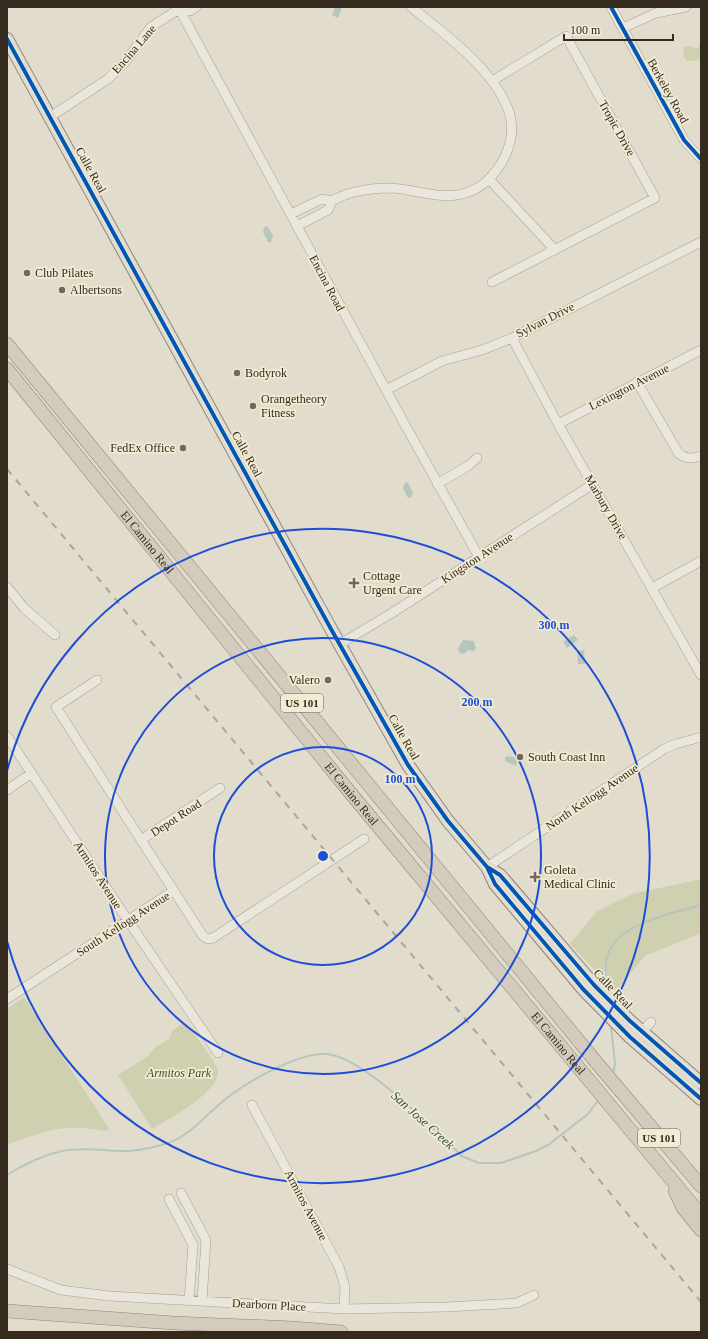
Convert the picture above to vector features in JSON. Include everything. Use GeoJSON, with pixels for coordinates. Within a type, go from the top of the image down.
{"type":"FeatureCollection","features":[{"type":"Feature","properties":{"kind":"highway","name":"El Camino Real"},"geometry":{"type":"LineString","coordinates":[[7,344],[618,1089],[701,1186]]}},
{"type":"Feature","properties":{"kind":"highway","name":"El Camino Real"},"geometry":{"type":"LineString","coordinates":[[7,369],[348,790],[701,1214]]}},
{"type":"Feature","properties":{"kind":"highway"},"geometry":{"type":"LineString","coordinates":[[640,1115],[701,1174]]}},
{"type":"Feature","properties":{"kind":"highway"},"geometry":{"type":"LineString","coordinates":[[666,1173],[683,1208],[701,1230]]}},
{"type":"Feature","properties":{"kind":"highway"},"geometry":{"type":"LineString","coordinates":[[7,1311],[174,1323],[294,1328],[341,1332]]}},
{"type":"Feature","properties":{"kind":"main road","name":"Calle Real"},"geometry":{"type":"LineString","coordinates":[[7,38],[408,765],[448,821],[487,867],[495,884],[595,1002],[630,1037],[701,1100]]}},
{"type":"Feature","properties":{"kind":"main road","name":"Calle Real"},"geometry":{"type":"LineString","coordinates":[[487,867],[500,875],[594,985],[642,1032],[701,1082]]}},
{"type":"Feature","properties":{"kind":"street"},"geometry":{"type":"LineString","coordinates":[[179,8],[190,11],[196,7]]}},
{"type":"Feature","properties":{"kind":"street"},"geometry":{"type":"LineString","coordinates":[[291,214],[322,199],[332,201],[357,192],[391,188],[439,195],[456,195],[476,189],[489,179],[508,151],[511,139],[509,110],[492,81],[469,56],[411,7]]}},
{"type":"Feature","properties":{"kind":"street","name":"Berkeley Road"},"geometry":{"type":"LineString","coordinates":[[611,7],[680,134],[689,147],[701,159]]}},
{"type":"Feature","properties":{"kind":"street"},"geometry":{"type":"LineString","coordinates":[[623,28],[656,13],[686,7]]}},
{"type":"Feature","properties":{"kind":"street","name":"Encina Lane"},"geometry":{"type":"LineString","coordinates":[[50,118],[108,79],[120,68],[151,27],[179,8]]}},
{"type":"Feature","properties":{"kind":"street","name":"Encina Road"},"geometry":{"type":"LineString","coordinates":[[179,8],[437,484],[479,557]]}},
{"type":"Feature","properties":{"kind":"street","name":"Tropic Drive"},"geometry":{"type":"LineString","coordinates":[[492,81],[566,36],[655,198],[492,282]]}},
{"type":"Feature","properties":{"kind":"street"},"geometry":{"type":"LineString","coordinates":[[489,179],[555,250]]}},
{"type":"Feature","properties":{"kind":"street"},"geometry":{"type":"LineString","coordinates":[[297,226],[328,210],[332,201]]}},
{"type":"Feature","properties":{"kind":"street","name":"Sylvan Drive"},"geometry":{"type":"LineString","coordinates":[[386,390],[442,361],[482,350],[512,338],[701,242]]}},
{"type":"Feature","properties":{"kind":"street","name":"Marbury Drive"},"geometry":{"type":"LineString","coordinates":[[512,338],[558,424],[701,675]]}},
{"type":"Feature","properties":{"kind":"street","name":"Lexington Avenue"},"geometry":{"type":"LineString","coordinates":[[558,424],[636,382],[701,350]]}},
{"type":"Feature","properties":{"kind":"street"},"geometry":{"type":"LineString","coordinates":[[636,382],[679,454],[685,458],[693,459],[701,456]]}},
{"type":"Feature","properties":{"kind":"street"},"geometry":{"type":"LineString","coordinates":[[437,484],[468,466],[477,458]]}},
{"type":"Feature","properties":{"kind":"street","name":"Kingston Avenue"},"geometry":{"type":"LineString","coordinates":[[340,644],[392,613],[593,484]]}},
{"type":"Feature","properties":{"kind":"street"},"geometry":{"type":"LineString","coordinates":[[652,588],[701,560]]}},
{"type":"Feature","properties":{"kind":"street"},"geometry":{"type":"LineString","coordinates":[[7,587],[24,608],[55,635]]}},
{"type":"Feature","properties":{"kind":"street"},"geometry":{"type":"LineString","coordinates":[[97,680],[56,707],[141,840]]}},
{"type":"Feature","properties":{"kind":"street","name":"Armitos Avenue"},"geometry":{"type":"LineString","coordinates":[[7,736],[128,920],[218,1053]]}},
{"type":"Feature","properties":{"kind":"street","name":"North Kellogg Avenue"},"geometry":{"type":"LineString","coordinates":[[487,867],[664,749],[701,737]]}},
{"type":"Feature","properties":{"kind":"street"},"geometry":{"type":"LineString","coordinates":[[7,790],[32,773]]}},
{"type":"Feature","properties":{"kind":"street","name":"Depot Road"},"geometry":{"type":"LineString","coordinates":[[173,890],[141,840],[220,788]]}},
{"type":"Feature","properties":{"kind":"street","name":"South Kellogg Avenue"},"geometry":{"type":"LineString","coordinates":[[7,999],[173,890],[203,936],[208,939],[213,938],[364,839]]}},
{"type":"Feature","properties":{"kind":"street"},"geometry":{"type":"LineString","coordinates":[[642,1032],[652,1022]]}},
{"type":"Feature","properties":{"kind":"street","name":"Armitos Avenue"},"geometry":{"type":"LineString","coordinates":[[252,1106],[339,1267],[345,1287],[344,1309]]}},
{"type":"Feature","properties":{"kind":"street"},"geometry":{"type":"LineString","coordinates":[[181,1193],[206,1240],[202,1302]]}},
{"type":"Feature","properties":{"kind":"street"},"geometry":{"type":"LineString","coordinates":[[169,1199],[193,1245],[189,1301]]}},
{"type":"Feature","properties":{"kind":"street","name":"Dearborn Place"},"geometry":{"type":"LineString","coordinates":[[7,1269],[61,1290],[109,1296],[202,1302],[344,1309],[446,1307],[517,1303],[534,1295]]}},
{"type":"Feature","properties":{"kind":"green space"},"geometry":{"type":"Polygon","coordinates":[[[701,44],[700,59],[695,61],[687,61],[683,55],[684,47],[690,46],[696,49],[701,44]]]}},
{"type":"Feature","properties":{"kind":"green space"},"geometry":{"type":"Polygon","coordinates":[[[701,879],[701,933],[645,956],[615,991],[570,944],[597,911],[632,894],[701,879]]]}},
{"type":"Feature","properties":{"kind":"green space"},"geometry":{"type":"Polygon","coordinates":[[[24,997],[110,1130],[104,1131],[65,1128],[44,1132],[7,1145],[7,1009],[24,997]]]}},
{"type":"Feature","properties":{"kind":"green space","name":"Armitos Park"},"geometry":{"type":"Polygon","coordinates":[[[185,1022],[217,1068],[217,1077],[212,1086],[204,1095],[181,1112],[152,1129],[118,1075],[148,1056],[157,1046],[169,1039],[173,1030],[185,1022]]]}},
{"type":"Feature","properties":{"kind":"shaded area"},"geometry":{"type":"Polygon","coordinates":[[[335,7],[342,7],[338,18],[332,15],[335,7]]]}},
{"type":"Feature","properties":{"kind":"shaded area"},"geometry":{"type":"Polygon","coordinates":[[[265,226],[268,227],[273,236],[271,242],[268,242],[263,232],[265,226]]]}},
{"type":"Feature","properties":{"kind":"shaded area"},"geometry":{"type":"Polygon","coordinates":[[[405,482],[408,483],[413,492],[411,498],[408,498],[403,488],[405,482]]]}},
{"type":"Feature","properties":{"kind":"shaded area"},"geometry":{"type":"Polygon","coordinates":[[[574,635],[578,640],[567,648],[563,642],[574,635]]]}},
{"type":"Feature","properties":{"kind":"shaded area"},"geometry":{"type":"Polygon","coordinates":[[[463,640],[474,641],[476,649],[473,651],[468,650],[465,653],[460,654],[458,648],[463,640]]]}},
{"type":"Feature","properties":{"kind":"shaded area"},"geometry":{"type":"Polygon","coordinates":[[[584,650],[585,664],[578,664],[577,651],[584,650]]]}},
{"type":"Feature","properties":{"kind":"shaded area"},"geometry":{"type":"Polygon","coordinates":[[[507,756],[514,757],[517,762],[516,766],[505,761],[507,756]]]}},
{"type":"Feature","properties":{"kind":"waterway","name":"San Jose Creek"},"geometry":{"type":"LineString","coordinates":[[608,991],[606,963],[608,954],[614,943],[624,934],[648,921],[701,905]]}},
{"type":"Feature","properties":{"kind":"waterway","name":"San Jose Creek"},"geometry":{"type":"LineString","coordinates":[[611,1026],[615,1063],[613,1075]]}},
{"type":"Feature","properties":{"kind":"waterway","name":"San Jose Creek"},"geometry":{"type":"LineString","coordinates":[[7,1175],[34,1161],[62,1151],[79,1149],[129,1151],[168,1143],[185,1134],[224,1100],[252,1081],[290,1062],[303,1057],[315,1055],[326,1054],[341,1058],[359,1067],[378,1080],[416,1112],[462,1156],[479,1163],[501,1163],[536,1151],[548,1145],[588,1114],[599,1099]]}},
{"type":"Feature","properties":{"kind":"railway"},"geometry":{"type":"LineString","coordinates":[[7,469],[701,1302]]}},
{"type":"Feature","properties":{"kind":"cycle path"},"geometry":{"type":"LineString","coordinates":[[611,7],[684,140],[701,159]]}},
{"type":"Feature","properties":{"kind":"cycle path"},"geometry":{"type":"LineString","coordinates":[[7,39],[331,629],[408,765],[448,821],[487,867],[495,884],[583,989],[630,1037],[701,1099]]}},
{"type":"Feature","properties":{"kind":"cycle path"},"geometry":{"type":"LineString","coordinates":[[487,867],[500,875],[594,985],[630,1021],[701,1083]]}},
{"type":"Feature","properties":{"kind":"place","name":"Club Pilates"},"geometry":{"type":"Point","coordinates":[27,273]}},
{"type":"Feature","properties":{"kind":"place","name":"Albertsons"},"geometry":{"type":"Point","coordinates":[62,290]}},
{"type":"Feature","properties":{"kind":"place","name":"Bodyrok"},"geometry":{"type":"Point","coordinates":[237,373]}},
{"type":"Feature","properties":{"kind":"place","name":"Orangetheory Fitness"},"geometry":{"type":"Point","coordinates":[253,406]}},
{"type":"Feature","properties":{"kind":"place","name":"FedEx Office"},"geometry":{"type":"Point","coordinates":[183,448]}},
{"type":"Feature","properties":{"kind":"place","name":"Cottage Urgent Care"},"geometry":{"type":"Point","coordinates":[354,583]}},
{"type":"Feature","properties":{"kind":"place","name":"Valero"},"geometry":{"type":"Point","coordinates":[328,680]}},
{"type":"Feature","properties":{"kind":"place","name":"South Coast Inn"},"geometry":{"type":"Point","coordinates":[520,757]}},
{"type":"Feature","properties":{"kind":"place","name":"Goleta Medical Clinic"},"geometry":{"type":"Point","coordinates":[535,877]}}]}
